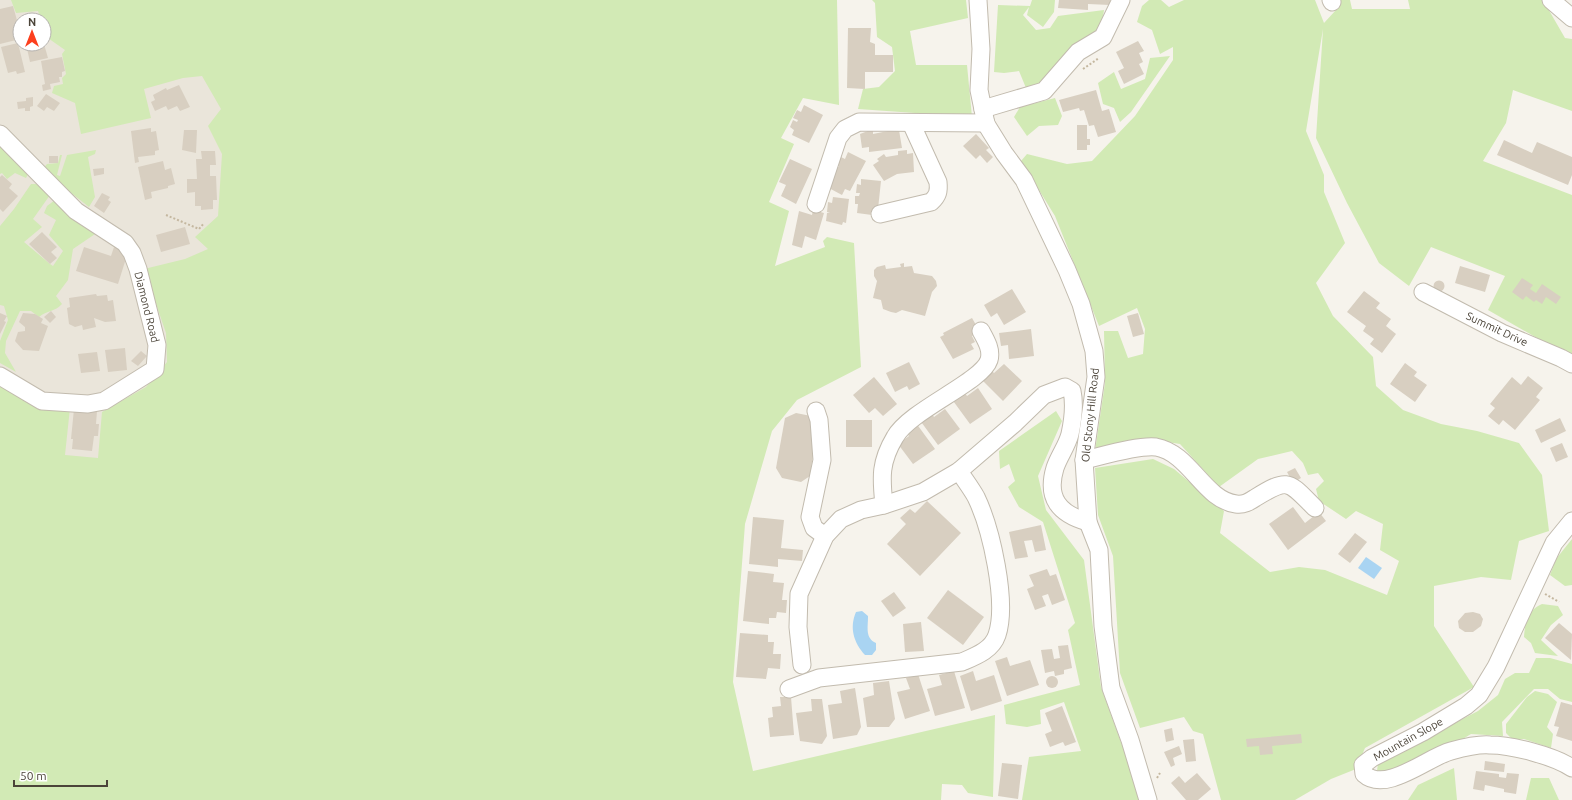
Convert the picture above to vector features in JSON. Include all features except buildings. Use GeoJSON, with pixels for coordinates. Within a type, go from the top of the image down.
{"type":"FeatureCollection","features":[{"type":"Feature","properties":{"kind":"street","name":"Old Stony Hill Road"},"geometry":{"type":"LineString","coordinates":[[978,0],[981,49],[980,90],[985,116],[1004,153],[1024,180],[1067,270],[1081,304],[1094,351],[1096,377],[1084,460],[1088,522],[1099,550],[1103,626],[1111,688],[1130,740],[1148,800]]}},
{"type":"Feature","properties":{"kind":"street"},"geometry":{"type":"LineString","coordinates":[[816,204],[838,138],[845,129],[859,122],[911,123],[985,116],[1044,91],[1078,52],[1103,37],[1121,0]]}},
{"type":"Feature","properties":{"kind":"street"},"geometry":{"type":"LineString","coordinates":[[1551,0],[1572,18]]}},
{"type":"Feature","properties":{"kind":"street"},"geometry":{"type":"LineString","coordinates":[[880,214],[931,202],[936,198],[939,190],[938,182],[911,123]]}},
{"type":"Feature","properties":{"kind":"street","name":"Diamond Road"},"geometry":{"type":"LineString","coordinates":[[0,134],[76,211],[125,243],[132,253],[138,269],[157,345],[155,369],[104,401],[88,404],[42,401],[0,376]]}},
{"type":"Feature","properties":{"kind":"street","name":"Summit Drive"},"geometry":{"type":"LineString","coordinates":[[1423,292],[1502,333],[1572,364]]}},
{"type":"Feature","properties":{"kind":"street"},"geometry":{"type":"LineString","coordinates":[[884,505],[881,477],[885,456],[895,436],[910,420],[980,372],[988,360],[988,344],[981,331]]}},
{"type":"Feature","properties":{"kind":"street"},"geometry":{"type":"LineString","coordinates":[[802,665],[798,627],[799,594],[825,536],[841,519],[861,510],[884,505],[923,492],[958,471],[1015,423],[1044,395],[1065,387],[1072,391],[1073,414],[1070,435],[1055,468],[1052,489],[1057,504],[1064,512],[1074,518],[1088,522]]}},
{"type":"Feature","properties":{"kind":"street"},"geometry":{"type":"LineString","coordinates":[[816,411],[819,420],[822,460],[810,517],[814,528],[825,536]]}},
{"type":"Feature","properties":{"kind":"street"},"geometry":{"type":"LineString","coordinates":[[1084,460],[1138,448],[1156,448],[1179,458],[1219,498],[1235,504],[1247,504],[1277,485],[1286,484],[1295,488],[1315,508]]}},
{"type":"Feature","properties":{"kind":"street"},"geometry":{"type":"LineString","coordinates":[[789,689],[819,678],[962,662],[984,653],[997,636],[1000,614],[999,580],[987,529],[976,496],[958,471]]}},
{"type":"Feature","properties":{"kind":"street","name":"Mountain Slope"},"geometry":{"type":"LineString","coordinates":[[1572,521],[1554,543],[1496,667],[1479,695],[1466,706],[1429,729],[1372,758],[1363,765],[1364,774],[1369,779],[1381,780],[1397,777],[1450,751],[1490,744],[1523,750],[1562,761],[1572,768]]}},
{"type":"Feature","properties":{"kind":"path"},"geometry":{"type":"LineString","coordinates":[[166,216],[198,229],[204,223]]}},
{"type":"Feature","properties":{"kind":"shaded area"},"geometry":{"type":"Polygon","coordinates":[[[0,0],[237,0],[274,502],[0,480],[0,0]]]}},
{"type":"Feature","properties":{"kind":"green space"},"geometry":{"type":"Polygon","coordinates":[[[11,0],[837,0],[839,105],[803,98],[781,138],[794,144],[769,202],[789,211],[775,266],[825,247],[823,241],[827,237],[854,243],[861,367],[797,400],[772,431],[745,524],[733,682],[753,771],[995,715],[993,797],[968,793],[962,785],[942,784],[941,800],[0,800],[0,383],[70,408],[65,455],[98,458],[102,412],[146,387],[167,362],[166,333],[144,269],[185,259],[208,249],[195,237],[218,216],[222,154],[208,126],[221,109],[202,76],[183,78],[144,89],[151,118],[81,134],[75,103],[52,93],[54,86],[63,84],[62,78],[66,74],[62,54],[65,50],[52,41],[52,12],[16,12],[11,0]]]}},
{"type":"Feature","properties":{"kind":"green space"},"geometry":{"type":"Polygon","coordinates":[[[872,0],[966,0],[968,18],[910,31],[916,65],[967,65],[972,117],[858,109],[863,89],[879,87],[895,71],[892,47],[877,37],[875,3],[872,0]]]}},
{"type":"Feature","properties":{"kind":"green space"},"geometry":{"type":"Polygon","coordinates":[[[1032,0],[1055,0],[1054,12],[1043,27],[1027,15],[1029,7],[1023,15],[1036,30],[1050,28],[1058,16],[1104,10],[1102,24],[1094,37],[1040,84],[1026,88],[1019,71],[1004,73],[994,72],[998,5],[1030,6],[1032,0]]]}},
{"type":"Feature","properties":{"kind":"green space"},"geometry":{"type":"Polygon","coordinates":[[[1149,0],[1161,0],[1169,7],[1184,0],[1315,0],[1324,23],[1336,10],[1336,0],[1350,0],[1352,9],[1410,9],[1408,0],[1543,0],[1565,38],[1572,39],[1572,111],[1513,90],[1506,123],[1483,161],[1572,195],[1572,358],[1488,310],[1505,276],[1431,247],[1409,286],[1379,263],[1347,203],[1316,138],[1323,29],[1306,131],[1324,175],[1324,192],[1345,243],[1316,283],[1333,316],[1373,357],[1376,386],[1403,410],[1441,424],[1477,431],[1519,443],[1542,475],[1549,531],[1519,541],[1511,580],[1481,577],[1434,586],[1434,626],[1474,687],[1365,748],[1356,769],[1331,779],[1295,800],[1221,800],[1203,734],[1193,731],[1184,717],[1140,728],[1120,673],[1113,556],[1098,515],[1095,468],[1153,459],[1174,469],[1224,511],[1220,533],[1270,572],[1299,567],[1325,570],[1387,595],[1399,561],[1380,550],[1383,524],[1356,511],[1346,519],[1319,501],[1316,489],[1324,481],[1318,473],[1308,475],[1303,463],[1292,451],[1258,459],[1219,487],[1180,444],[1147,439],[1095,451],[1105,383],[1104,331],[1118,331],[1128,358],[1143,354],[1145,329],[1137,308],[1099,326],[1055,216],[1021,161],[1027,154],[1067,164],[1092,161],[1135,116],[1173,60],[1173,47],[1160,54],[1152,30],[1137,22],[1142,6],[1149,0]]]}},
{"type":"Feature","properties":{"kind":"green space"},"geometry":{"type":"Polygon","coordinates":[[[1170,56],[1131,112],[1120,122],[1114,108],[1103,104],[1098,83],[1114,72],[1121,89],[1145,79],[1150,58],[1170,56]]]}},
{"type":"Feature","properties":{"kind":"green space"},"geometry":{"type":"Polygon","coordinates":[[[1055,98],[1062,116],[1058,125],[1039,126],[1027,136],[1014,117],[1020,107],[1055,98]]]}},
{"type":"Feature","properties":{"kind":"green space"},"geometry":{"type":"Polygon","coordinates":[[[0,145],[29,172],[26,178],[15,173],[7,179],[2,173],[0,174],[0,145]]]}},
{"type":"Feature","properties":{"kind":"green space"},"geometry":{"type":"Polygon","coordinates":[[[96,150],[95,154],[88,157],[95,197],[89,207],[42,170],[47,164],[58,163],[60,155],[62,155],[57,175],[60,176],[67,155],[96,150]]]}},
{"type":"Feature","properties":{"kind":"green space"},"geometry":{"type":"Polygon","coordinates":[[[31,184],[36,184],[50,195],[33,219],[42,227],[24,242],[50,264],[53,266],[63,251],[49,235],[56,220],[44,213],[47,206],[55,200],[98,232],[73,249],[68,280],[56,296],[62,304],[39,317],[31,311],[20,311],[6,341],[5,353],[16,372],[0,363],[0,341],[8,320],[4,306],[0,305],[0,226],[31,184]]]}},
{"type":"Feature","properties":{"kind":"green space"},"geometry":{"type":"Polygon","coordinates":[[[1056,411],[1062,421],[1038,476],[1046,510],[1084,560],[1101,687],[1142,800],[1022,800],[1029,757],[1081,751],[1064,702],[1040,710],[1041,724],[1027,727],[1006,724],[1004,705],[1080,685],[1068,630],[1075,623],[1043,522],[1019,507],[1008,487],[1015,481],[1009,464],[1000,469],[999,451],[1056,411]]]}},
{"type":"Feature","properties":{"kind":"green space"},"geometry":{"type":"Polygon","coordinates":[[[1572,539],[1572,585],[1565,586],[1550,575],[1556,559],[1572,539]]]}},
{"type":"Feature","properties":{"kind":"green space"},"geometry":{"type":"Polygon","coordinates":[[[1542,604],[1558,606],[1563,615],[1551,625],[1541,640],[1558,656],[1535,653],[1531,643],[1524,637],[1525,626],[1530,613],[1542,604]]]}},
{"type":"Feature","properties":{"kind":"green space"},"geometry":{"type":"Polygon","coordinates":[[[1536,658],[1550,658],[1572,664],[1572,702],[1560,699],[1548,689],[1534,689],[1502,722],[1503,736],[1471,734],[1456,743],[1390,772],[1377,771],[1378,763],[1478,711],[1498,695],[1505,679],[1515,673],[1529,673],[1536,658]]]}},
{"type":"Feature","properties":{"kind":"green space"},"geometry":{"type":"Polygon","coordinates":[[[1535,691],[1548,694],[1557,702],[1547,727],[1553,734],[1551,748],[1524,739],[1513,740],[1506,733],[1506,724],[1527,697],[1535,691]]]}},
{"type":"Feature","properties":{"kind":"green space"},"geometry":{"type":"Polygon","coordinates":[[[1454,768],[1457,800],[1408,800],[1418,785],[1454,768]]]}},
{"type":"Feature","properties":{"kind":"green space"},"geometry":{"type":"Polygon","coordinates":[[[1531,778],[1549,778],[1559,800],[1526,800],[1531,778]]]}},
{"type":"Feature","properties":{"kind":"water"},"geometry":{"type":"Polygon","coordinates":[[[1366,557],[1382,568],[1374,579],[1358,568],[1366,557]]]}},
{"type":"Feature","properties":{"kind":"water"},"geometry":{"type":"Polygon","coordinates":[[[862,611],[868,616],[870,638],[876,643],[876,650],[872,655],[865,655],[855,640],[853,629],[854,618],[856,612],[862,611]]]}}]}
